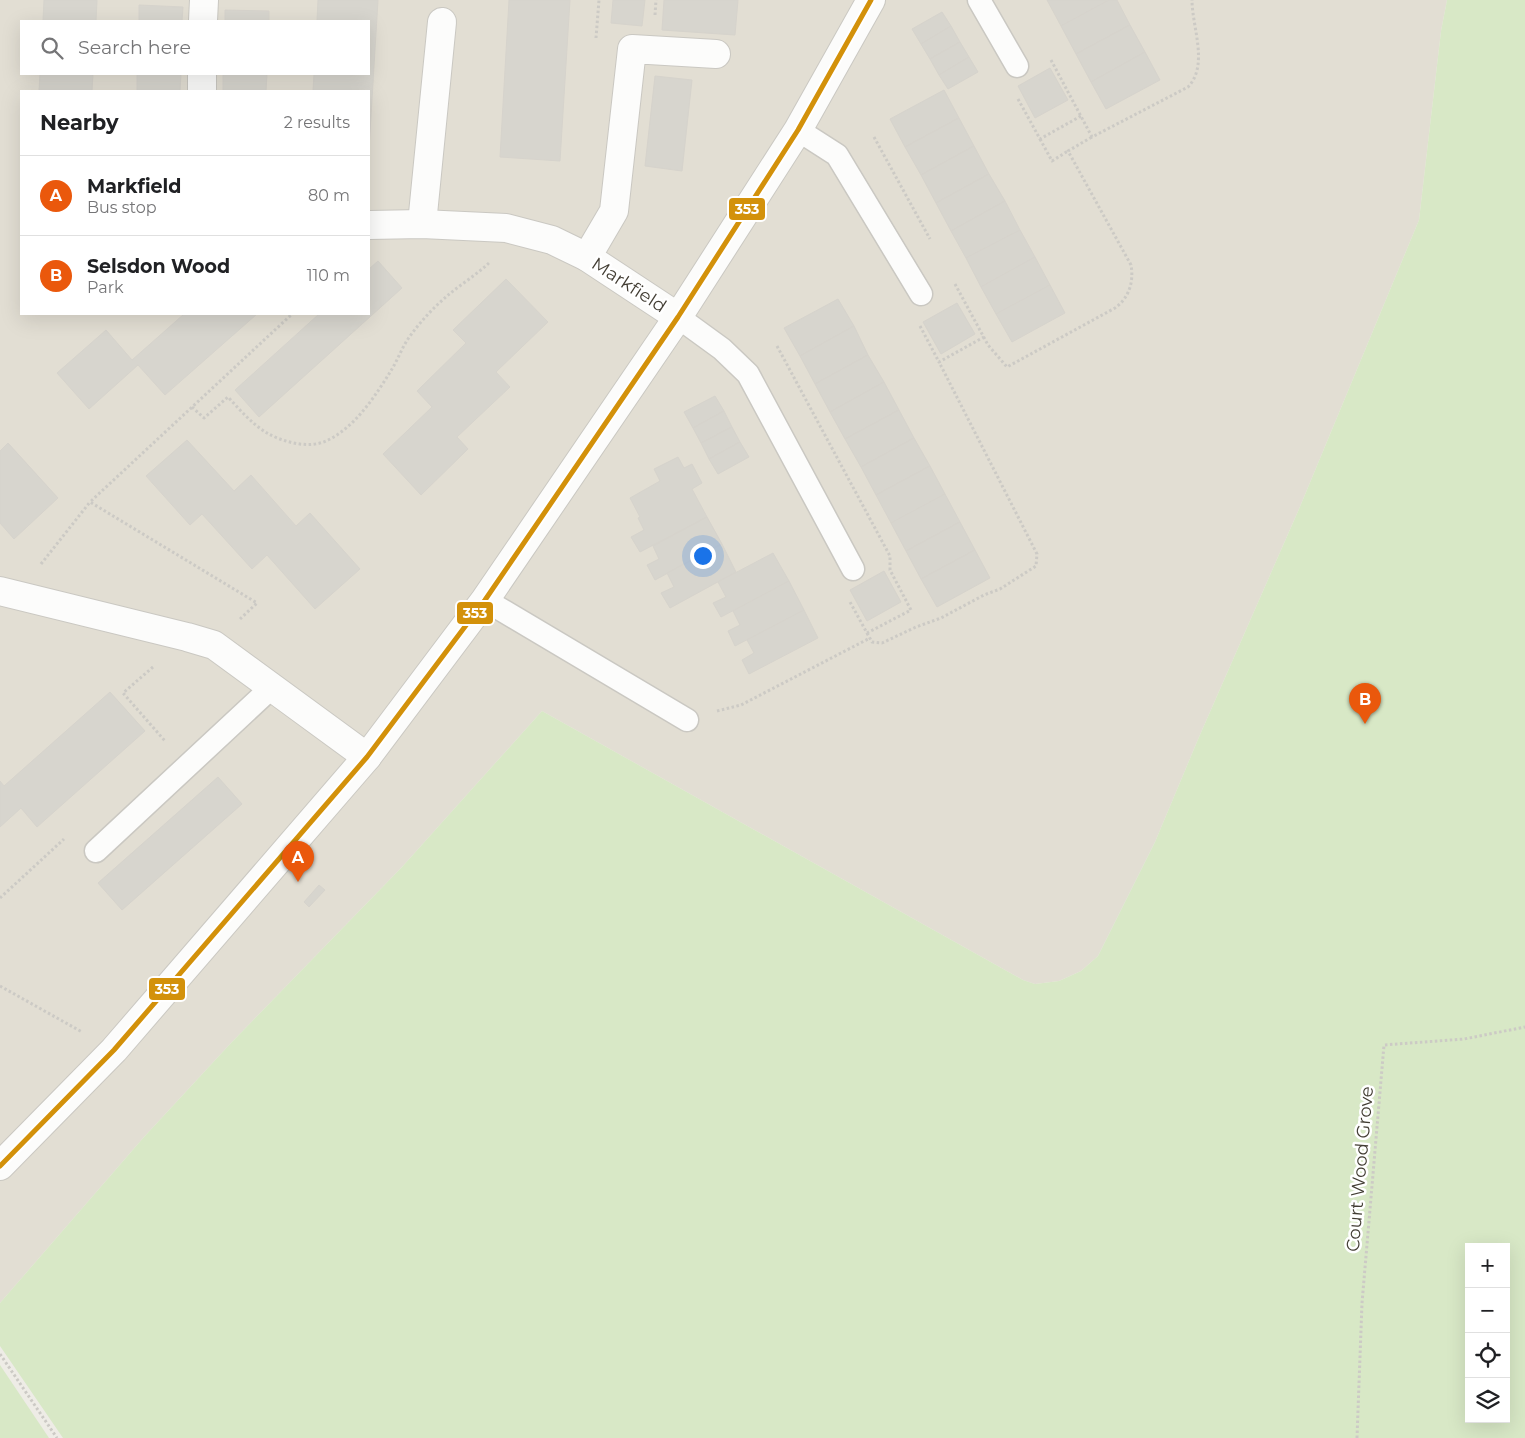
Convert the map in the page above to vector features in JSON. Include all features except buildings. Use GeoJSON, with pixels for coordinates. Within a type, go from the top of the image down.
{"type":"FeatureCollection","features":[{"type":"Feature","properties":{"kind":"street"},"geometry":{"type":"LineString","coordinates":[[204,0],[204,20]]}},
{"type":"Feature","properties":{"kind":"street"},"geometry":{"type":"LineString","coordinates":[[0,1166],[114,1050],[366,757],[485,600],[678,317],[798,130],[871,0]]}},
{"type":"Feature","properties":{"kind":"street"},"geometry":{"type":"LineString","coordinates":[[422,224],[442,22]]}},
{"type":"Feature","properties":{"kind":"street"},"geometry":{"type":"LineString","coordinates":[[587,257],[614,210],[632,49],[716,54]]}},
{"type":"Feature","properties":{"kind":"street"},"geometry":{"type":"LineString","coordinates":[[202,75],[202,90]]}},
{"type":"Feature","properties":{"kind":"street","name":"Markfield"},"geometry":{"type":"LineString","coordinates":[[371,228],[422,224],[506,228],[552,240],[587,257],[678,317]]}},
{"type":"Feature","properties":{"kind":"street"},"geometry":{"type":"LineString","coordinates":[[8,593],[187,636],[214,645],[366,757]]}},
{"type":"Feature","properties":{"kind":"lane"},"geometry":{"type":"LineString","coordinates":[[979,0],[1017,66]]}},
{"type":"Feature","properties":{"kind":"lane"},"geometry":{"type":"LineString","coordinates":[[798,130],[837,155],[921,294]]}},
{"type":"Feature","properties":{"kind":"lane","name":"Markfield"},"geometry":{"type":"LineString","coordinates":[[678,317],[722,349],[748,374],[853,569]]}},
{"type":"Feature","properties":{"kind":"lane"},"geometry":{"type":"LineString","coordinates":[[485,600],[687,720]]}},
{"type":"Feature","properties":{"kind":"lane"},"geometry":{"type":"LineString","coordinates":[[96,851],[271,688]]}},
{"type":"Feature","properties":{"kind":"path"},"geometry":{"type":"LineString","coordinates":[[1015,94],[1052,161],[1092,137],[1188,87],[1194,81],[1198,69],[1198,57],[1192,0]]}},
{"type":"Feature","properties":{"kind":"path"},"geometry":{"type":"LineString","coordinates":[[1050,58],[1092,137]]}},
{"type":"Feature","properties":{"kind":"path"},"geometry":{"type":"LineString","coordinates":[[1040,138],[1081,116]]}},
{"type":"Feature","properties":{"kind":"path"},"geometry":{"type":"LineString","coordinates":[[874,137],[931,241]]}},
{"type":"Feature","properties":{"kind":"path"},"geometry":{"type":"LineString","coordinates":[[950,276],[988,345],[1007,367],[1122,303],[1127,295],[1132,275],[1131,265],[1068,151]]}},
{"type":"Feature","properties":{"kind":"path"},"geometry":{"type":"LineString","coordinates":[[192,407],[204,418],[228,397],[255,424],[266,432],[286,441],[305,444],[324,442],[342,432],[378,391],[408,339],[426,316],[446,297],[500,253],[506,228]]}},
{"type":"Feature","properties":{"kind":"path"},"geometry":{"type":"LineString","coordinates":[[8,593],[90,502],[291,315]]}},
{"type":"Feature","properties":{"kind":"path"},"geometry":{"type":"LineString","coordinates":[[867,633],[872,642],[882,643],[941,618],[1000,589],[1036,566],[1037,554],[916,318]]}},
{"type":"Feature","properties":{"kind":"path"},"geometry":{"type":"LineString","coordinates":[[939,362],[984,337]]}},
{"type":"Feature","properties":{"kind":"path"},"geometry":{"type":"LineString","coordinates":[[90,502],[257,603],[214,645]]}},
{"type":"Feature","properties":{"kind":"path"},"geometry":{"type":"LineString","coordinates":[[847,596],[863,626]]}},
{"type":"Feature","properties":{"kind":"path"},"geometry":{"type":"LineString","coordinates":[[168,744],[123,693],[187,636]]}},
{"type":"Feature","properties":{"kind":"path"},"geometry":{"type":"LineString","coordinates":[[721,710],[741,704],[870,638]]}},
{"type":"Feature","properties":{"kind":"path"},"geometry":{"type":"LineString","coordinates":[[0,898],[70,834]]}},
{"type":"Feature","properties":{"kind":"path"},"geometry":{"type":"LineString","coordinates":[[0,986],[114,1050]]}},
{"type":"Feature","properties":{"kind":"path","name":"Court Wood Grove"},"geometry":{"type":"LineString","coordinates":[[1357,1438],[1362,1303],[1384,1045],[1464,1039],[1525,1027]]}},
{"type":"Feature","properties":{"kind":"path"},"geometry":{"type":"LineString","coordinates":[[0,1354],[57,1438]]}},
{"type":"Feature","properties":{"kind":"shaded area"},"geometry":{"type":"Polygon","coordinates":[[[0,0],[1447,0],[1441,31],[1419,220],[1299,509],[1155,842],[1098,956],[1081,971],[1059,981],[1035,984],[1023,980],[542,711],[402,867],[230,1044],[144,1137],[0,1303],[0,0]]]}},
{"type":"Feature","properties":{"kind":"green space"},"geometry":{"type":"Polygon","coordinates":[[[1447,0],[1525,0],[1525,1438],[63,1438],[0,1346],[0,1303],[144,1137],[230,1044],[402,867],[542,711],[1023,980],[1035,984],[1059,981],[1081,971],[1098,956],[1155,842],[1299,509],[1419,220],[1441,31],[1447,0]]]}},
{"type":"Feature","properties":{"kind":"green space"},"geometry":{"type":"Polygon","coordinates":[[[0,1365],[49,1438],[0,1438],[0,1365]]]}},
{"type":"Feature","properties":{"kind":"transit line","name":"353"},"geometry":{"type":"LineString","coordinates":[[0,1166],[114,1050],[367,757],[485,600],[678,317],[798,130],[871,0]]}},
{"type":"Feature","properties":{"kind":"place","name":"Selsdon Wood"},"geometry":{"type":"Point","coordinates":[1365,724]}},
{"type":"Feature","properties":{"kind":"place","name":"Markfield"},"geometry":{"type":"Point","coordinates":[298,882]}}]}
